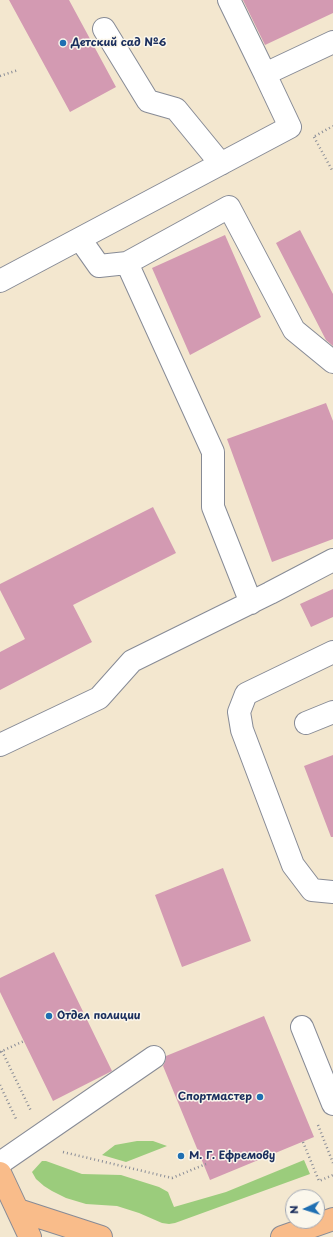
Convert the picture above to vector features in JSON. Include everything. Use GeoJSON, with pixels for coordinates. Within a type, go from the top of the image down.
{"type":"FeatureCollection","features":[{"type":"Feature","properties":{"kind":"main road"},"geometry":{"type":"LineString","coordinates":[[0,1173],[30,1237]]}},
{"type":"Feature","properties":{"kind":"main road"},"geometry":{"type":"LineString","coordinates":[[18,1210],[101,1237]]}},
{"type":"Feature","properties":{"kind":"main road"},"geometry":{"type":"LineString","coordinates":[[282,1237],[333,1219]]}},
{"type":"Feature","properties":{"kind":"lane"},"geometry":{"type":"LineString","coordinates":[[0,281],[290,128],[229,0]]}},
{"type":"Feature","properties":{"kind":"lane"},"geometry":{"type":"LineString","coordinates":[[104,30],[148,101],[176,109],[221,164]]}},
{"type":"Feature","properties":{"kind":"lane"},"geometry":{"type":"LineString","coordinates":[[265,74],[333,42]]}},
{"type":"Feature","properties":{"kind":"lane"},"geometry":{"type":"LineString","coordinates":[[80,238],[99,266],[127,263],[229,208],[294,330],[333,362]]}},
{"type":"Feature","properties":{"kind":"lane"},"geometry":{"type":"LineString","coordinates":[[127,263],[213,452],[213,507],[251,603]]}},
{"type":"Feature","properties":{"kind":"lane"},"geometry":{"type":"LineString","coordinates":[[0,745],[99,698],[132,661],[251,603],[333,560]]}},
{"type":"Feature","properties":{"kind":"lane"},"geometry":{"type":"LineString","coordinates":[[333,652],[246,694],[238,712],[242,730],[293,865],[312,890],[333,892]]}},
{"type":"Feature","properties":{"kind":"lane"},"geometry":{"type":"LineString","coordinates":[[306,722],[333,712]]}},
{"type":"Feature","properties":{"kind":"lane"},"geometry":{"type":"LineString","coordinates":[[302,1027],[333,1104]]}},
{"type":"Feature","properties":{"kind":"lane"},"geometry":{"type":"LineString","coordinates":[[0,1163],[154,1057]]}},
{"type":"Feature","properties":{"kind":"path"},"geometry":{"type":"LineString","coordinates":[[0,76],[18,70]]}},
{"type":"Feature","properties":{"kind":"path"},"geometry":{"type":"LineString","coordinates":[[314,136],[333,172]]}},
{"type":"Feature","properties":{"kind":"path"},"geometry":{"type":"LineString","coordinates":[[24,1041],[1,1052],[36,1139]]}},
{"type":"Feature","properties":{"kind":"path"},"geometry":{"type":"LineString","coordinates":[[0,1085],[36,1139]]}},
{"type":"Feature","properties":{"kind":"path"},"geometry":{"type":"LineString","coordinates":[[315,1119],[333,1163]]}},
{"type":"Feature","properties":{"kind":"path"},"geometry":{"type":"LineString","coordinates":[[302,1142],[320,1181],[333,1176]]}},
{"type":"Feature","properties":{"kind":"path"},"geometry":{"type":"LineString","coordinates":[[84,1157],[172,1178],[206,1164]]}},
{"type":"Feature","properties":{"kind":"green space"},"geometry":{"type":"Polygon","coordinates":[[[137,1141],[153,1141],[167,1146],[126,1162],[102,1155],[115,1145],[137,1141]]]}},
{"type":"Feature","properties":{"kind":"green space"},"geometry":{"type":"Polygon","coordinates":[[[304,1160],[310,1174],[169,1224],[162,1223],[139,1213],[117,1206],[86,1204],[66,1198],[44,1186],[36,1179],[32,1172],[42,1161],[46,1161],[82,1174],[121,1175],[159,1187],[168,1192],[174,1207],[226,1192],[304,1160]]]}},
{"type":"Feature","properties":{"kind":"building","name":"Детский сад №6"},"geometry":{"type":"Polygon","coordinates":[[[9,0],[69,0],[116,87],[70,112],[9,0]]]}},
{"type":"Feature","properties":{"kind":"building"},"geometry":{"type":"Polygon","coordinates":[[[243,0],[333,0],[333,13],[265,45],[243,0]]]}},
{"type":"Feature","properties":{"kind":"building"},"geometry":{"type":"Polygon","coordinates":[[[300,230],[333,294],[333,346],[326,340],[276,243],[300,230]]]}},
{"type":"Feature","properties":{"kind":"building"},"geometry":{"type":"Polygon","coordinates":[[[225,235],[261,317],[190,355],[152,268],[225,235]]]}},
{"type":"Feature","properties":{"kind":"building"},"geometry":{"type":"Polygon","coordinates":[[[326,403],[333,421],[333,539],[272,562],[227,439],[326,403]]]}},
{"type":"Feature","properties":{"kind":"building"},"geometry":{"type":"Polygon","coordinates":[[[153,507],[176,553],[73,605],[92,642],[0,690],[0,652],[25,639],[0,590],[0,584],[153,507]]]}},
{"type":"Feature","properties":{"kind":"building"},"geometry":{"type":"Polygon","coordinates":[[[333,589],[333,617],[311,627],[300,604],[333,589]]]}},
{"type":"Feature","properties":{"kind":"building"},"geometry":{"type":"Polygon","coordinates":[[[333,755],[333,837],[331,837],[304,766],[333,755]]]}},
{"type":"Feature","properties":{"kind":"building"},"geometry":{"type":"Polygon","coordinates":[[[223,868],[251,941],[182,967],[155,895],[223,868]]]}},
{"type":"Feature","properties":{"kind":"building","name":"Отдел полиции"},"geometry":{"type":"Polygon","coordinates":[[[54,952],[112,1071],[53,1101],[0,992],[0,978],[54,952]]]}},
{"type":"Feature","properties":{"kind":"building"},"geometry":{"type":"Polygon","coordinates":[[[264,1016],[314,1137],[210,1180],[163,1066],[166,1056],[264,1016]]]}},
{"type":"Feature","properties":{"kind":"place","name":"Детский сад №6"},"geometry":{"type":"Point","coordinates":[63,43]}},
{"type":"Feature","properties":{"kind":"place","name":"Отдел полиции"},"geometry":{"type":"Point","coordinates":[49,1016]}},
{"type":"Feature","properties":{"kind":"place","name":"Спортмастер"},"geometry":{"type":"Point","coordinates":[260,1097]}},
{"type":"Feature","properties":{"kind":"place","name":"М. Г. Ефремову"},"geometry":{"type":"Point","coordinates":[181,1156]}}]}
